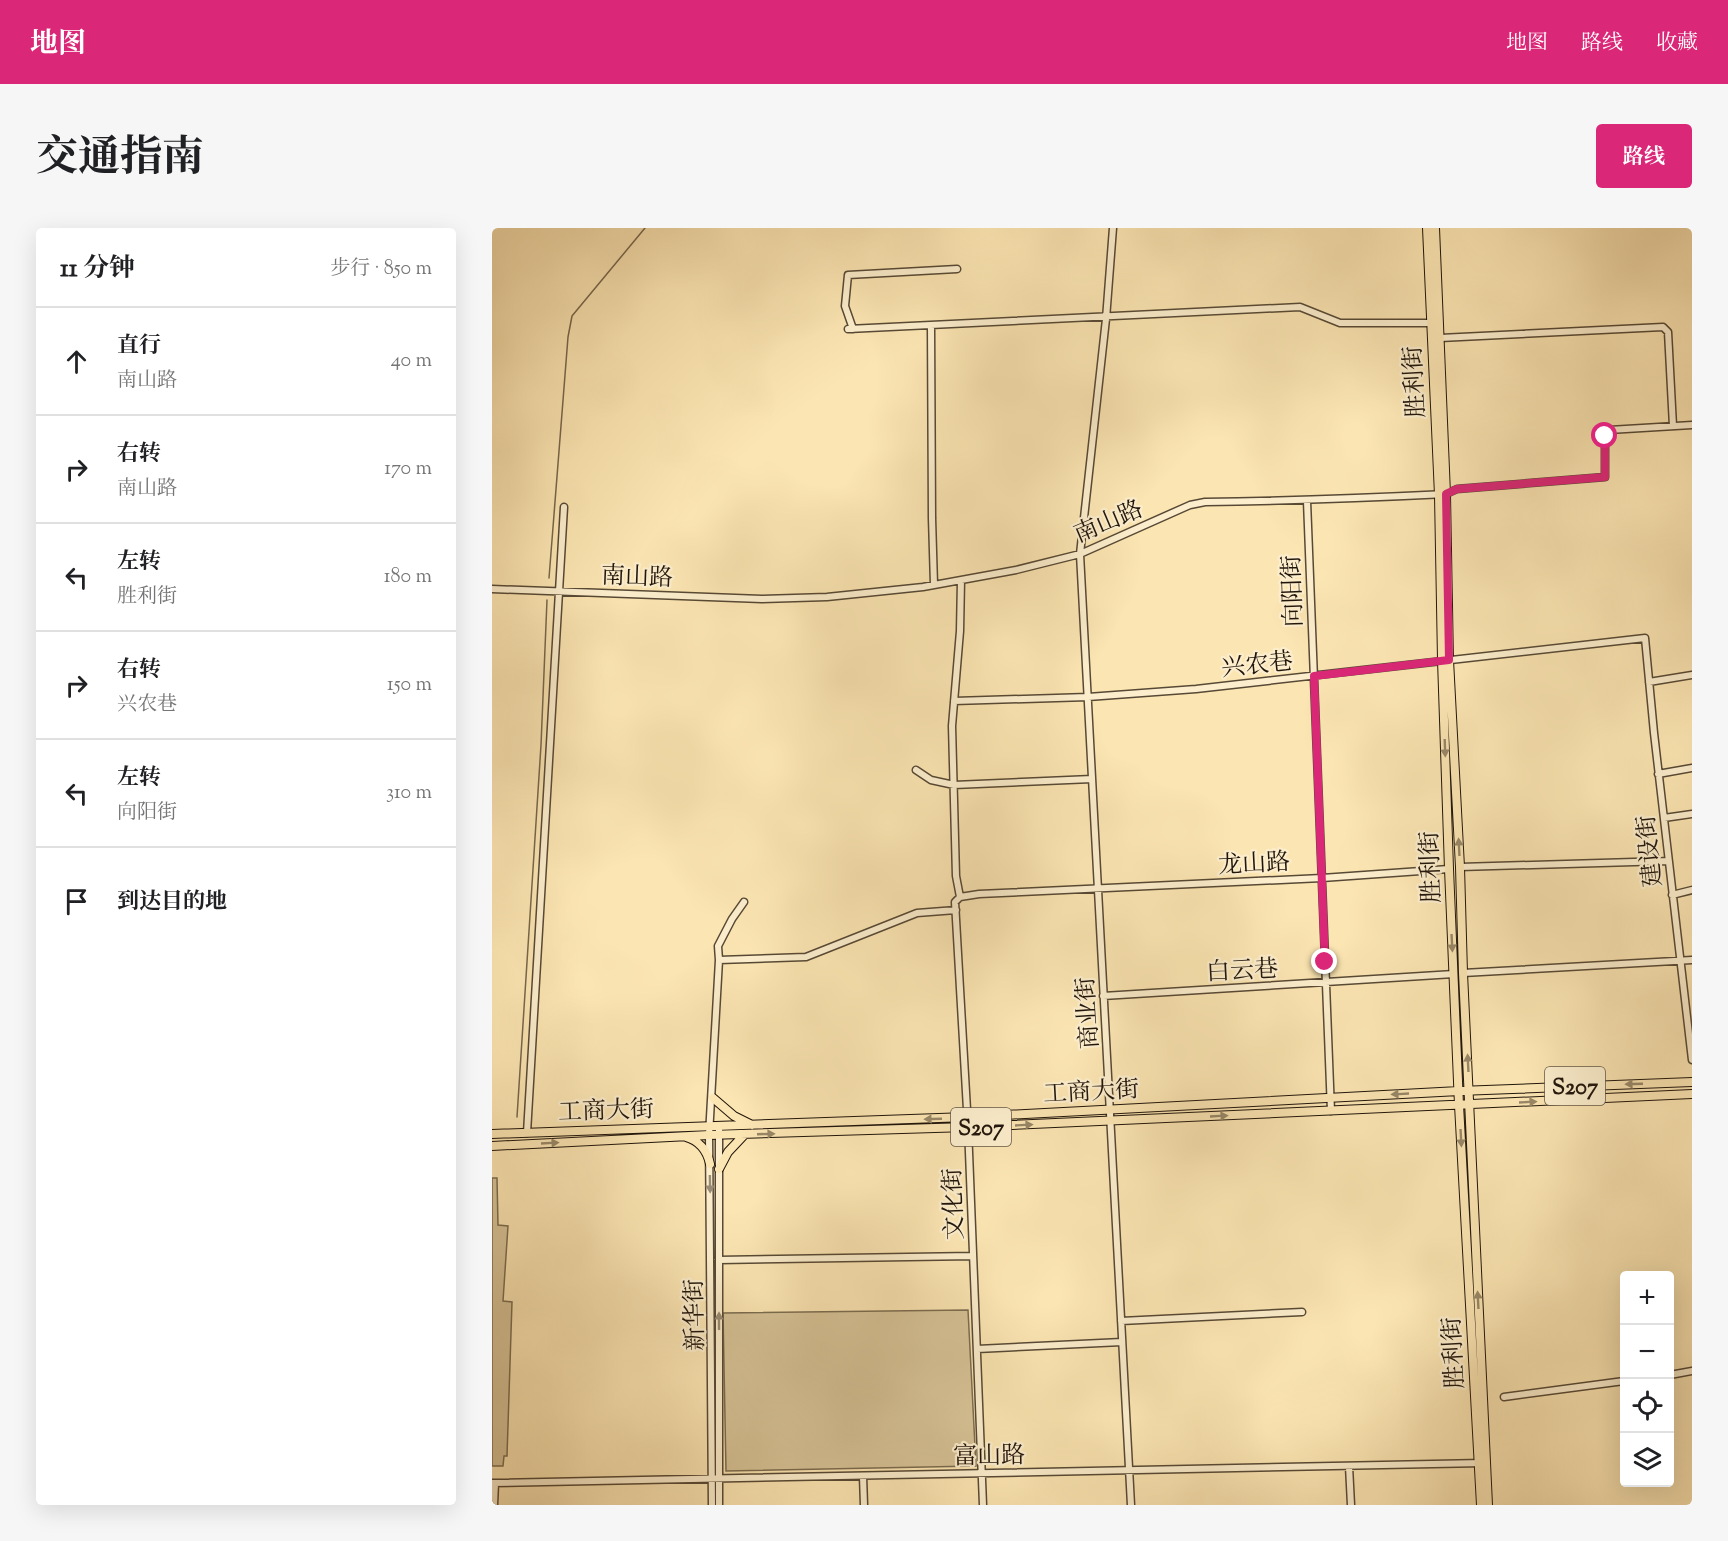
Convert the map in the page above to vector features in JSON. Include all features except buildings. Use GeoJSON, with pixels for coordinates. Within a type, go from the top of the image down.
{"type":"FeatureCollection","features":[{"type":"Feature","properties":{"kind":"main road","name":"胜利街"},"geometry":{"type":"LineString","coordinates":[[1427,228],[1443,494]]}},
{"type":"Feature","properties":{"kind":"main road","name":"胜利街"},"geometry":{"type":"LineString","coordinates":[[1435,228],[1440,338],[1449,869],[1459,1105],[1483,1463],[1488,1505]]}},
{"type":"Feature","properties":{"kind":"main road","name":"胜利街"},"geometry":{"type":"LineString","coordinates":[[1445,660],[1460,867],[1483,1463],[1481,1505]]}},
{"type":"Feature","properties":{"kind":"main road","name":"工商大街"},"geometry":{"type":"LineString","coordinates":[[492,1134],[968,1117],[1459,1091],[1692,1082]]}},
{"type":"Feature","properties":{"kind":"main road","name":"工商大街"},"geometry":{"type":"LineString","coordinates":[[492,1146],[710,1135],[1112,1121],[1692,1094]]}},
{"type":"Feature","properties":{"kind":"main road"},"geometry":{"type":"LineString","coordinates":[[713,1098],[734,1116],[757,1126]]}},
{"type":"Feature","properties":{"kind":"main road"},"geometry":{"type":"LineString","coordinates":[[719,1169],[728,1152],[744,1135]]}},
{"type":"Feature","properties":{"kind":"main road"},"geometry":{"type":"LineString","coordinates":[[682,1137],[691,1139],[703,1147],[710,1164]]}},
{"type":"Feature","properties":{"kind":"street","name":"商业街"},"geometry":{"type":"LineString","coordinates":[[1113,228],[1106,319],[1080,554],[1131,1505]]}},
{"type":"Feature","properties":{"kind":"street"},"geometry":{"type":"LineString","coordinates":[[957,269],[848,275],[845,306],[850,329],[1300,307],[1340,323],[1431,323]]}},
{"type":"Feature","properties":{"kind":"street"},"geometry":{"type":"LineString","coordinates":[[931,325],[934,585]]}},
{"type":"Feature","properties":{"kind":"street"},"geometry":{"type":"LineString","coordinates":[[1440,338],[1663,327],[1668,332],[1673,426]]}},
{"type":"Feature","properties":{"kind":"street","name":"南山路"},"geometry":{"type":"LineString","coordinates":[[492,589],[772,598],[827,597],[934,585],[1016,570],[1080,554],[1190,505],[1205,502],[1307,501],[1443,494],[1457,489],[1605,477],[1605,436],[1609,430],[1692,425]]}},
{"type":"Feature","properties":{"kind":"street","name":"向阳街"},"geometry":{"type":"LineString","coordinates":[[1307,501],[1331,1111]]}},
{"type":"Feature","properties":{"kind":"street"},"geometry":{"type":"LineString","coordinates":[[527,1133],[564,507]]}},
{"type":"Feature","properties":{"kind":"street","name":"文化街"},"geometry":{"type":"LineString","coordinates":[[962,580],[952,726],[957,903],[983,1505]]}},
{"type":"Feature","properties":{"kind":"street","name":"兴农巷"},"geometry":{"type":"LineString","coordinates":[[954,701],[1088,697],[1196,689],[1645,638]]}},
{"type":"Feature","properties":{"kind":"street","name":"建设街"},"geometry":{"type":"LineString","coordinates":[[1645,638],[1658,774],[1692,1060]]}},
{"type":"Feature","properties":{"kind":"street"},"geometry":{"type":"LineString","coordinates":[[1649,682],[1692,675]]}},
{"type":"Feature","properties":{"kind":"street"},"geometry":{"type":"LineString","coordinates":[[1658,774],[1692,768]]}},
{"type":"Feature","properties":{"kind":"street"},"geometry":{"type":"LineString","coordinates":[[916,770],[932,780],[954,785],[1092,779]]}},
{"type":"Feature","properties":{"kind":"street"},"geometry":{"type":"LineString","coordinates":[[1664,818],[1692,814]]}},
{"type":"Feature","properties":{"kind":"street"},"geometry":{"type":"LineString","coordinates":[[1460,867],[1668,861]]}},
{"type":"Feature","properties":{"kind":"street","name":"龙山路"},"geometry":{"type":"LineString","coordinates":[[719,960],[806,957],[917,912],[957,903],[979,894],[1322,878],[1449,869]]}},
{"type":"Feature","properties":{"kind":"street"},"geometry":{"type":"LineString","coordinates":[[1672,895],[1692,890]]}},
{"type":"Feature","properties":{"kind":"street","name":"新华街"},"geometry":{"type":"LineString","coordinates":[[719,1505],[716,1480],[710,1126],[718,946],[744,902]]}},
{"type":"Feature","properties":{"kind":"street"},"geometry":{"type":"LineString","coordinates":[[1463,974],[1692,960]]}},
{"type":"Feature","properties":{"kind":"street","name":"白云巷"},"geometry":{"type":"LineString","coordinates":[[1103,996],[1454,974]]}},
{"type":"Feature","properties":{"kind":"street","name":"新华街"},"geometry":{"type":"LineString","coordinates":[[712,1505],[716,1480],[719,1126]]}},
{"type":"Feature","properties":{"kind":"street"},"geometry":{"type":"LineString","coordinates":[[719,1260],[974,1256]]}},
{"type":"Feature","properties":{"kind":"street"},"geometry":{"type":"LineString","coordinates":[[1121,1321],[1302,1312]]}},
{"type":"Feature","properties":{"kind":"street"},"geometry":{"type":"LineString","coordinates":[[977,1349],[1122,1342]]}},
{"type":"Feature","properties":{"kind":"street"},"geometry":{"type":"LineString","coordinates":[[1674,1374],[1692,1371]]}},
{"type":"Feature","properties":{"kind":"street"},"geometry":{"type":"LineString","coordinates":[[1504,1397],[1620,1382]]}},
{"type":"Feature","properties":{"kind":"street","name":"富山路"},"geometry":{"type":"LineString","coordinates":[[493,1483],[1483,1463]]}},
{"type":"Feature","properties":{"kind":"street"},"geometry":{"type":"LineString","coordinates":[[1349,1466],[1351,1505]]}},
{"type":"Feature","properties":{"kind":"street"},"geometry":{"type":"LineString","coordinates":[[863,1476],[864,1505]]}},
{"type":"Feature","properties":{"kind":"street"},"geometry":{"type":"LineString","coordinates":[[493,1483],[494,1505]]}},
{"type":"Feature","properties":{"kind":"shaded area"},"geometry":{"type":"Polygon","coordinates":[[[492,1178],[497,1178],[498,1225],[508,1226],[503,1301],[512,1302],[507,1456],[504,1456],[503,1466],[492,1466],[492,1178]]]}},
{"type":"Feature","properties":{"kind":"shaded area"},"geometry":{"type":"Polygon","coordinates":[[[968,1310],[976,1466],[726,1471],[723,1313],[968,1310]]]}},
{"type":"Feature","properties":{"kind":"waterway"},"geometry":{"type":"LineString","coordinates":[[549,578],[568,337],[572,316],[645,228]]}},
{"type":"Feature","properties":{"kind":"waterway"},"geometry":{"type":"LineString","coordinates":[[517,1117],[541,745],[547,600]]}},
{"type":"Feature","properties":{"kind":"route"},"geometry":{"type":"LineString","coordinates":[[1325,962],[1314,676],[1449,660],[1446,494],[1457,489],[1605,477],[1605,436]]}}]}
